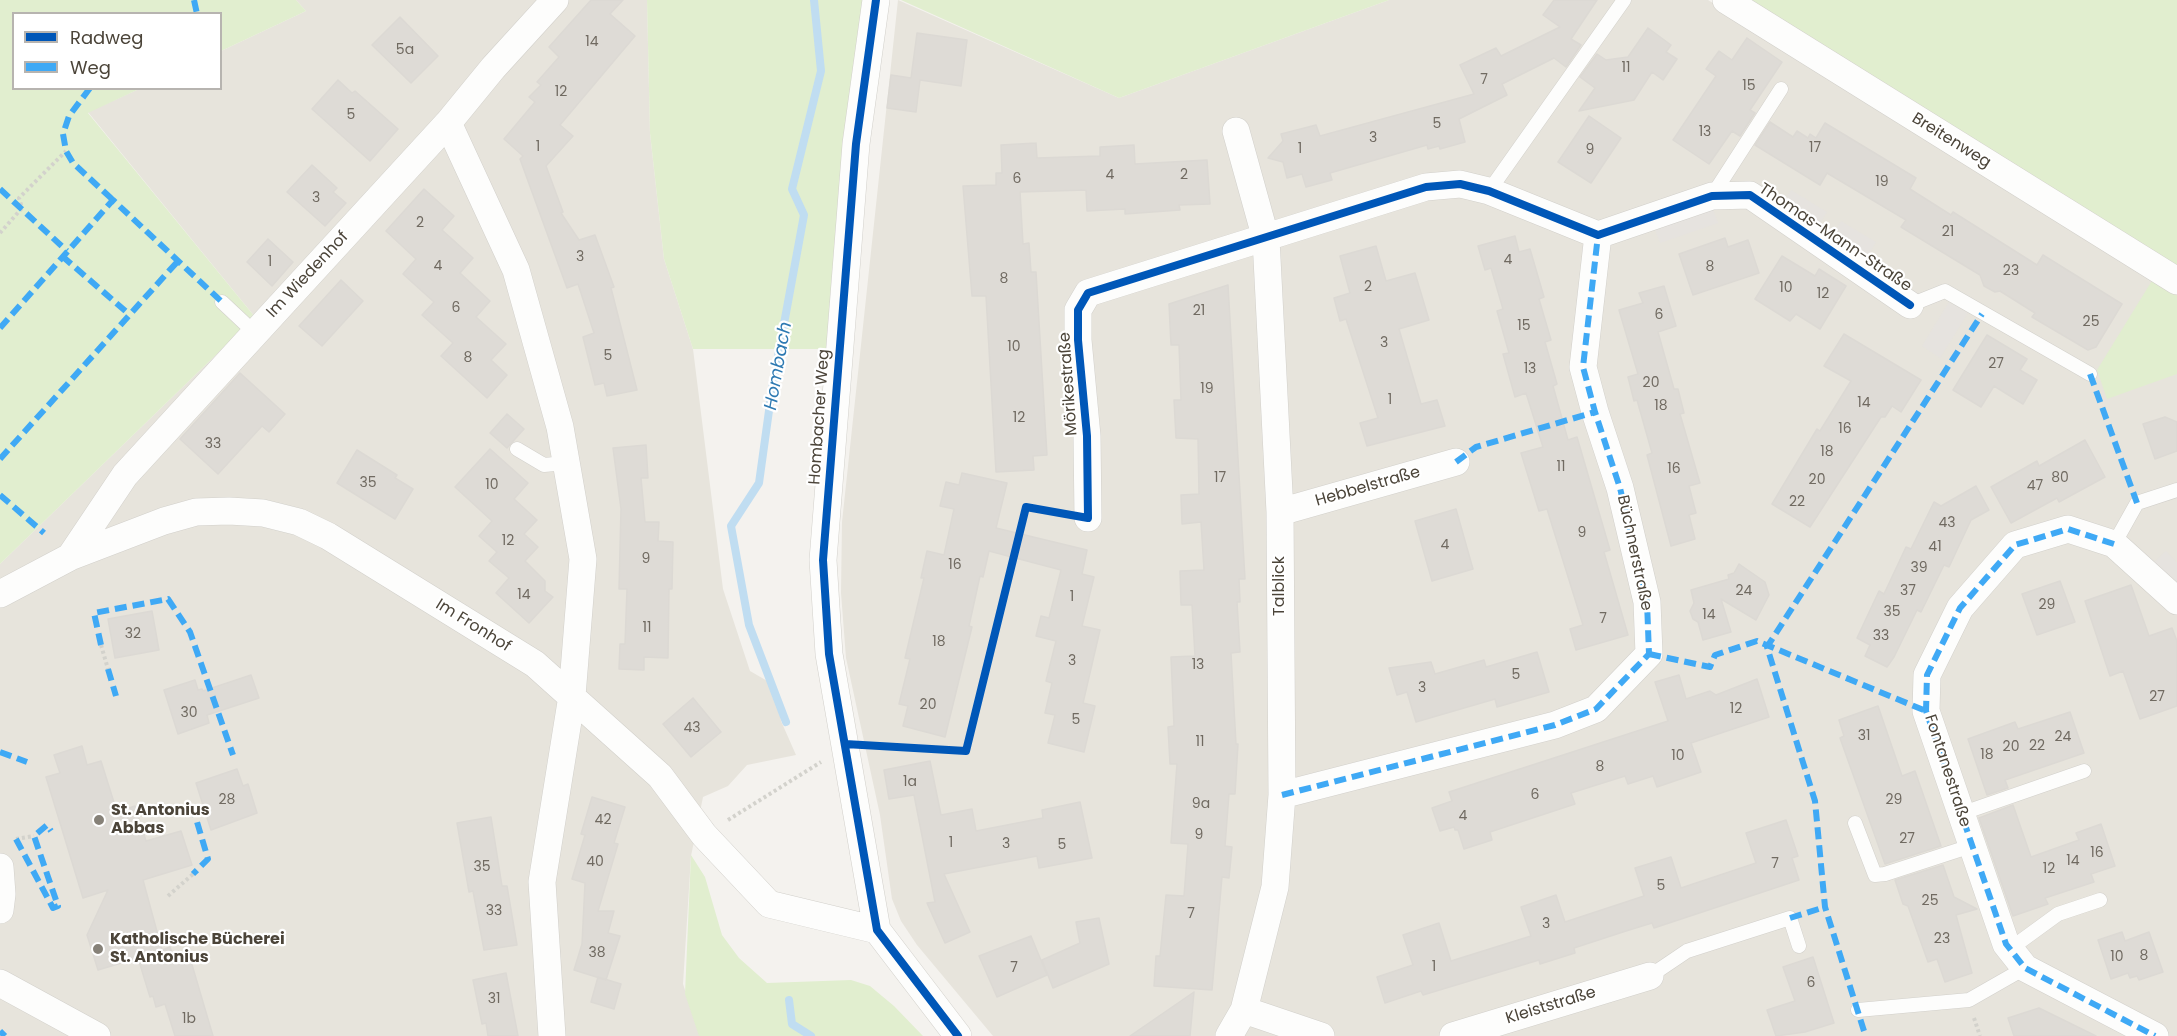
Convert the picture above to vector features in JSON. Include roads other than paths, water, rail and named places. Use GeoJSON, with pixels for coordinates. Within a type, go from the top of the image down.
{"type":"FeatureCollection","features":[{"type":"Feature","properties":{"kind":"street","name":"Im Wiedenhof"},"geometry":{"type":"LineString","coordinates":[[70,557],[125,475],[448,123],[493,68],[555,0]]}},
{"type":"Feature","properties":{"kind":"street","name":"Hombacher Weg"},"geometry":{"type":"LineString","coordinates":[[876,0],[856,144],[823,560],[829,654],[877,930]]}},
{"type":"Feature","properties":{"kind":"street","name":"Breitenweg"},"geometry":{"type":"LineString","coordinates":[[1726,0],[2177,281]]}},
{"type":"Feature","properties":{"kind":"street"},"geometry":{"type":"LineString","coordinates":[[448,123],[516,270],[560,426],[583,559],[572,696],[542,882],[552,1036]]}},
{"type":"Feature","properties":{"kind":"street","name":"Talblick"},"geometry":{"type":"LineString","coordinates":[[1229,1036],[1244,1010],[1275,887],[1282,795],[1280,512],[1266,239],[1236,131]]}},
{"type":"Feature","properties":{"kind":"street"},"geometry":{"type":"LineString","coordinates":[[1266,239],[1426,187],[1460,184],[1490,191],[1598,235]]}},
{"type":"Feature","properties":{"kind":"street","name":"Thomas-Mann-Straße"},"geometry":{"type":"LineString","coordinates":[[1598,235],[1712,196],[1750,195],[1910,305]]}},
{"type":"Feature","properties":{"kind":"street","name":"Büchnerstraße"},"geometry":{"type":"LineString","coordinates":[[1282,795],[1403,765],[1576,717],[1596,709],[1649,654],[1647,602],[1620,488],[1594,412],[1583,367],[1598,235]]}},
{"type":"Feature","properties":{"kind":"street","name":"Mörikestraße"},"geometry":{"type":"LineString","coordinates":[[1088,518],[1087,436],[1078,340],[1078,310],[1088,293],[1144,273],[1266,239]]}},
{"type":"Feature","properties":{"kind":"street","name":"Hebbelstraße"},"geometry":{"type":"LineString","coordinates":[[1280,512],[1456,462]]}},
{"type":"Feature","properties":{"kind":"street","name":"Im Fronhof"},"geometry":{"type":"LineString","coordinates":[[0,594],[70,557],[164,521],[196,512],[263,513],[299,522],[328,536],[535,664],[660,776],[704,835],[769,904],[877,930]]}},
{"type":"Feature","properties":{"kind":"street","name":"Fontanestraße"},"geometry":{"type":"LineString","coordinates":[[2018,959],[1971,846],[1926,711],[1927,675],[1960,608],[2015,545],[2068,529],[2114,544]]}},
{"type":"Feature","properties":{"kind":"street"},"geometry":{"type":"LineString","coordinates":[[2114,544],[2177,601]]}},
{"type":"Feature","properties":{"kind":"street"},"geometry":{"type":"LineString","coordinates":[[0,867],[2,894],[0,910]]}},
{"type":"Feature","properties":{"kind":"street"},"geometry":{"type":"LineString","coordinates":[[877,930],[958,1036]]}},
{"type":"Feature","properties":{"kind":"street"},"geometry":{"type":"LineString","coordinates":[[2018,959],[2155,1036]]}},
{"type":"Feature","properties":{"kind":"street","name":"Kleiststraße"},"geometry":{"type":"LineString","coordinates":[[1452,1036],[1650,976]]}},
{"type":"Feature","properties":{"kind":"street"},"geometry":{"type":"LineString","coordinates":[[0,983],[98,1036]]}},
{"type":"Feature","properties":{"kind":"street"},"geometry":{"type":"LineString","coordinates":[[1244,1010],[1321,1036]]}},
{"type":"Feature","properties":{"kind":"lane"},"geometry":{"type":"LineString","coordinates":[[1490,191],[1624,0]]}},
{"type":"Feature","properties":{"kind":"lane"},"geometry":{"type":"LineString","coordinates":[[1712,196],[1781,90]]}},
{"type":"Feature","properties":{"kind":"lane"},"geometry":{"type":"LineString","coordinates":[[1910,305],[1945,291],[2090,374]]}},
{"type":"Feature","properties":{"kind":"lane"},"geometry":{"type":"LineString","coordinates":[[222,302],[255,333]]}},
{"type":"Feature","properties":{"kind":"lane"},"geometry":{"type":"LineString","coordinates":[[517,449],[544,465],[566,463]]}},
{"type":"Feature","properties":{"kind":"lane"},"geometry":{"type":"LineString","coordinates":[[2114,544],[2137,503],[2177,490]]}},
{"type":"Feature","properties":{"kind":"lane"},"geometry":{"type":"LineString","coordinates":[[1960,814],[2084,771]]}},
{"type":"Feature","properties":{"kind":"lane"},"geometry":{"type":"LineString","coordinates":[[1856,823],[1875,875],[1886,874],[1971,846]]}},
{"type":"Feature","properties":{"kind":"lane"},"geometry":{"type":"LineString","coordinates":[[1858,1010],[1969,1000],[2018,959],[2058,914],[2100,900]]}},
{"type":"Feature","properties":{"kind":"lane"},"geometry":{"type":"LineString","coordinates":[[1650,976],[1687,951],[1790,918],[1799,946]]}},
{"type":"Feature","properties":{"kind":"waterway","name":"Hombach"},"geometry":{"type":"LineString","coordinates":[[786,722],[749,625],[731,526],[759,483],[772,389],[804,215],[792,189],[821,71],[814,0]]}},
{"type":"Feature","properties":{"kind":"waterway","name":"Hombach"},"geometry":{"type":"LineString","coordinates":[[789,1000],[792,1024],[811,1036]]}},
{"type":"Feature","properties":{"kind":"place","name":"St. Antonius Abbas"},"geometry":{"type":"Point","coordinates":[99,820]}},
{"type":"Feature","properties":{"kind":"place","name":"Katholische Bücherei St. Antonius"},"geometry":{"type":"Point","coordinates":[98,949]}}]}
